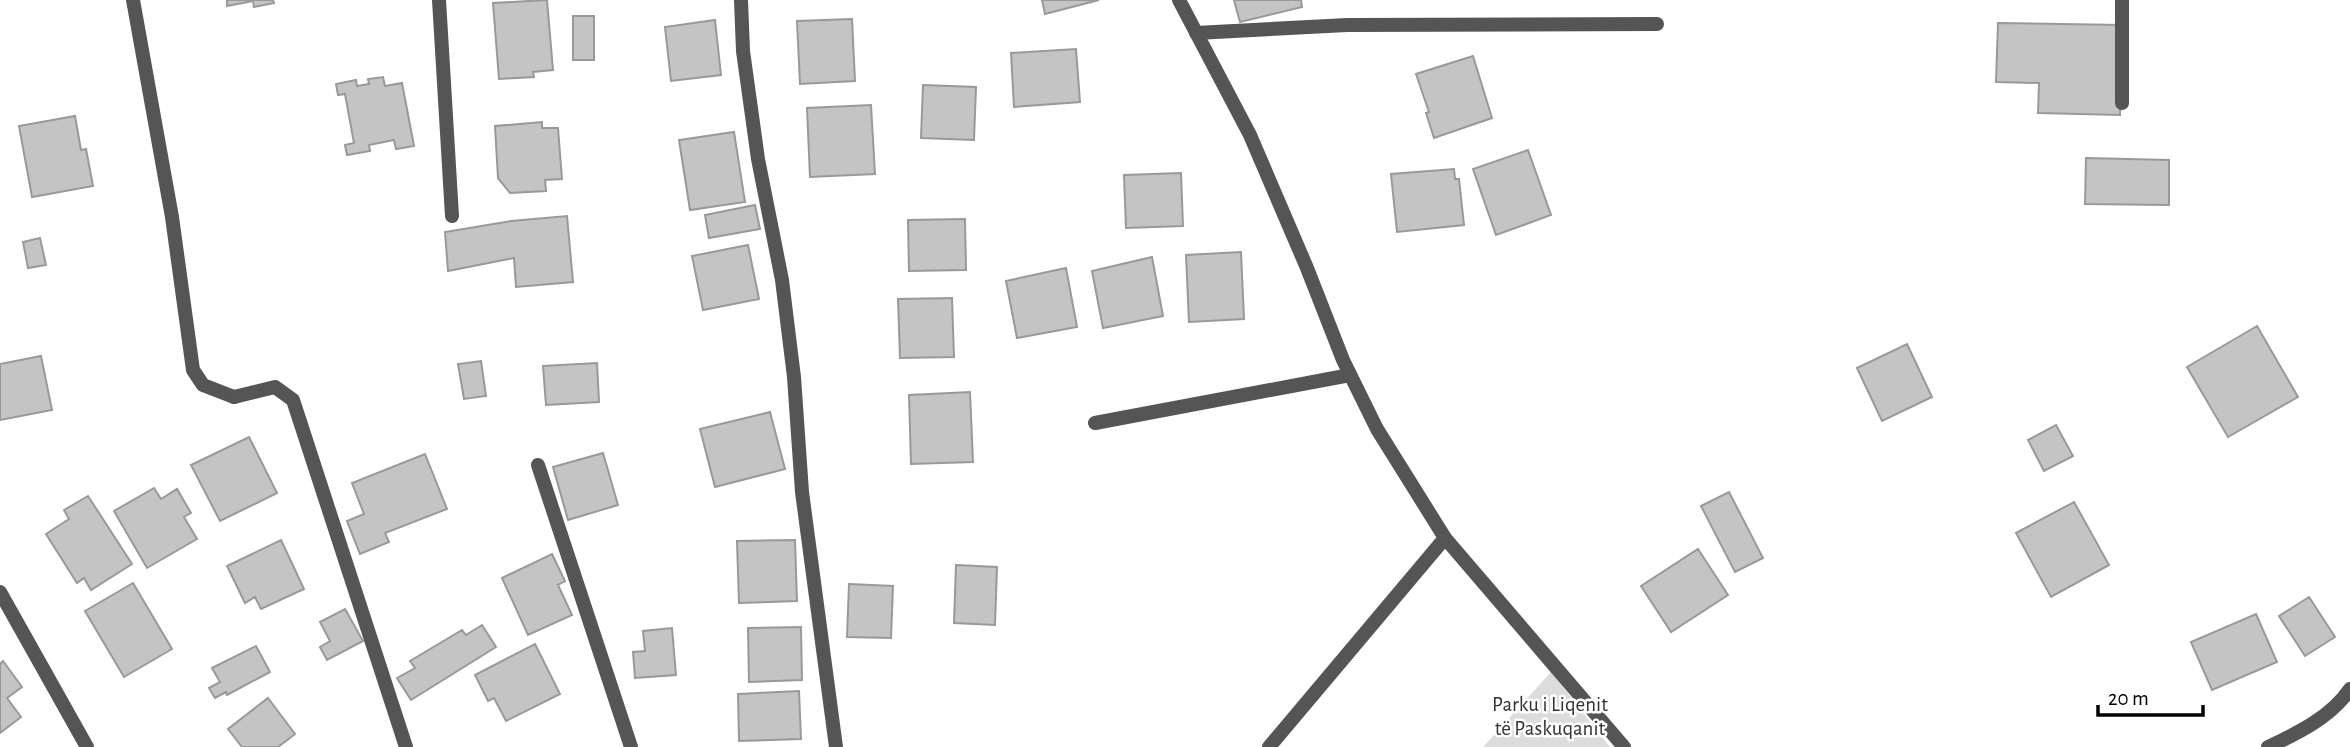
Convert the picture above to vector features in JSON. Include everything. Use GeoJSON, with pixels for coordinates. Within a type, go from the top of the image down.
{"type":"FeatureCollection","features":[{"type":"Feature","properties":{"kind":"street"},"geometry":{"type":"LineString","coordinates":[[133,0],[172,217],[193,370],[203,385],[234,397],[275,387],[293,400],[406,747]]}},
{"type":"Feature","properties":{"kind":"street"},"geometry":{"type":"LineString","coordinates":[[439,0],[452,216]]}},
{"type":"Feature","properties":{"kind":"street"},"geometry":{"type":"LineString","coordinates":[[741,0],[743,51],[758,159],[783,292],[802,492],[836,747]]}},
{"type":"Feature","properties":{"kind":"street"},"geometry":{"type":"LineString","coordinates":[[1179,0],[1250,135],[1350,375],[1377,429],[1445,538],[1624,747]]}},
{"type":"Feature","properties":{"kind":"street"},"geometry":{"type":"LineString","coordinates":[[2122,0],[2122,103]]}},
{"type":"Feature","properties":{"kind":"street"},"geometry":{"type":"LineString","coordinates":[[1196,33],[1347,25],[1657,24]]}},
{"type":"Feature","properties":{"kind":"street"},"geometry":{"type":"LineString","coordinates":[[1095,423],[1350,375]]}},
{"type":"Feature","properties":{"kind":"street"},"geometry":{"type":"LineString","coordinates":[[538,465],[631,747]]}},
{"type":"Feature","properties":{"kind":"street"},"geometry":{"type":"LineString","coordinates":[[1269,747],[1445,538]]}},
{"type":"Feature","properties":{"kind":"street"},"geometry":{"type":"LineString","coordinates":[[0,592],[87,747]]}},
{"type":"Feature","properties":{"kind":"street"},"geometry":{"type":"LineString","coordinates":[[2268,747],[2301,732],[2341,702],[2350,688]]}},
{"type":"Feature","properties":{"kind":"green space","name":"Parku i Liqenit të Paskuqanit"},"geometry":{"type":"Polygon","coordinates":[[[1551,672],[1610,747],[1483,747],[1551,672]]]}},
{"type":"Feature","properties":{"kind":"building"},"geometry":{"type":"Polygon","coordinates":[[[227,0],[273,0],[274,3],[254,7],[253,1],[227,6],[227,0]]]}},
{"type":"Feature","properties":{"kind":"building"},"geometry":{"type":"Polygon","coordinates":[[[547,0],[553,70],[533,72],[534,77],[499,79],[493,3],[547,0]]]}},
{"type":"Feature","properties":{"kind":"building"},"geometry":{"type":"Polygon","coordinates":[[[1042,0],[1099,0],[1045,14],[1042,0]]]}},
{"type":"Feature","properties":{"kind":"building"},"geometry":{"type":"Polygon","coordinates":[[[1234,0],[1301,0],[1302,7],[1240,22],[1234,0]]]}},
{"type":"Feature","properties":{"kind":"building"},"geometry":{"type":"Polygon","coordinates":[[[573,16],[594,16],[594,60],[573,60],[573,16]]]}},
{"type":"Feature","properties":{"kind":"building"},"geometry":{"type":"Polygon","coordinates":[[[852,19],[855,81],[800,84],[797,21],[852,19]]]}},
{"type":"Feature","properties":{"kind":"building"},"geometry":{"type":"Polygon","coordinates":[[[715,20],[721,75],[671,81],[665,27],[715,20]]]}},
{"type":"Feature","properties":{"kind":"building"},"geometry":{"type":"Polygon","coordinates":[[[1998,23],[2122,25],[2120,115],[2038,113],[2039,83],[1996,82],[1998,23]]]}},
{"type":"Feature","properties":{"kind":"building"},"geometry":{"type":"Polygon","coordinates":[[[1076,49],[1080,102],[1014,107],[1011,53],[1076,49]]]}},
{"type":"Feature","properties":{"kind":"building"},"geometry":{"type":"Polygon","coordinates":[[[1473,56],[1492,118],[1434,138],[1426,113],[1429,112],[1416,74],[1473,56]]]}},
{"type":"Feature","properties":{"kind":"building"},"geometry":{"type":"Polygon","coordinates":[[[383,77],[385,86],[402,83],[414,146],[396,149],[394,140],[369,145],[370,151],[347,155],[345,145],[354,143],[345,94],[338,95],[336,84],[356,80],[357,86],[369,84],[368,79],[383,77]]]}},
{"type":"Feature","properties":{"kind":"building"},"geometry":{"type":"Polygon","coordinates":[[[923,85],[976,87],[974,140],[921,138],[923,85]]]}},
{"type":"Feature","properties":{"kind":"building"},"geometry":{"type":"Polygon","coordinates":[[[871,105],[875,174],[810,177],[807,108],[871,105]]]}},
{"type":"Feature","properties":{"kind":"building"},"geometry":{"type":"Polygon","coordinates":[[[75,116],[81,150],[86,149],[93,186],[32,197],[19,126],[75,116]]]}},
{"type":"Feature","properties":{"kind":"building"},"geometry":{"type":"Polygon","coordinates":[[[542,122],[542,128],[558,128],[562,179],[545,180],[546,191],[510,193],[498,178],[495,126],[542,122]]]}},
{"type":"Feature","properties":{"kind":"building"},"geometry":{"type":"Polygon","coordinates":[[[734,132],[745,202],[690,210],[679,140],[734,132]]]}},
{"type":"Feature","properties":{"kind":"building"},"geometry":{"type":"Polygon","coordinates":[[[1528,150],[1551,215],[1496,235],[1473,169],[1528,150]]]}},
{"type":"Feature","properties":{"kind":"building"},"geometry":{"type":"Polygon","coordinates":[[[2086,158],[2169,160],[2169,205],[2085,204],[2086,158]]]}},
{"type":"Feature","properties":{"kind":"building"},"geometry":{"type":"Polygon","coordinates":[[[1454,169],[1455,179],[1459,179],[1464,225],[1397,232],[1391,174],[1454,169]]]}},
{"type":"Feature","properties":{"kind":"building"},"geometry":{"type":"Polygon","coordinates":[[[1181,173],[1183,226],[1126,228],[1124,175],[1181,173]]]}},
{"type":"Feature","properties":{"kind":"building"},"geometry":{"type":"Polygon","coordinates":[[[755,205],[760,229],[709,238],[705,215],[755,205]]]}},
{"type":"Feature","properties":{"kind":"building"},"geometry":{"type":"Polygon","coordinates":[[[567,216],[573,282],[516,287],[514,258],[448,271],[445,232],[511,221],[567,216]]]}},
{"type":"Feature","properties":{"kind":"building"},"geometry":{"type":"Polygon","coordinates":[[[965,219],[966,270],[909,271],[908,220],[965,219]]]}},
{"type":"Feature","properties":{"kind":"building"},"geometry":{"type":"Polygon","coordinates":[[[40,238],[46,265],[28,268],[23,242],[40,238]]]}},
{"type":"Feature","properties":{"kind":"building"},"geometry":{"type":"Polygon","coordinates":[[[748,245],[759,299],[703,310],[692,256],[748,245]]]}},
{"type":"Feature","properties":{"kind":"building"},"geometry":{"type":"Polygon","coordinates":[[[1241,252],[1244,319],[1189,322],[1186,255],[1241,252]]]}},
{"type":"Feature","properties":{"kind":"building"},"geometry":{"type":"Polygon","coordinates":[[[1152,257],[1163,316],[1103,328],[1092,271],[1152,257]]]}},
{"type":"Feature","properties":{"kind":"building"},"geometry":{"type":"Polygon","coordinates":[[[1066,268],[1077,327],[1017,338],[1006,281],[1066,268]]]}},
{"type":"Feature","properties":{"kind":"building"},"geometry":{"type":"Polygon","coordinates":[[[952,298],[954,357],[900,358],[898,299],[952,298]]]}},
{"type":"Feature","properties":{"kind":"building"},"geometry":{"type":"Polygon","coordinates":[[[2257,326],[2298,397],[2228,437],[2187,367],[2257,326]]]}},
{"type":"Feature","properties":{"kind":"building"},"geometry":{"type":"Polygon","coordinates":[[[1907,344],[1932,397],[1882,421],[1857,368],[1907,344]]]}},
{"type":"Feature","properties":{"kind":"building"},"geometry":{"type":"Polygon","coordinates":[[[41,356],[52,410],[0,420],[0,364],[41,356]]]}},
{"type":"Feature","properties":{"kind":"building"},"geometry":{"type":"Polygon","coordinates":[[[481,361],[486,396],[464,399],[458,364],[481,361]]]}},
{"type":"Feature","properties":{"kind":"building"},"geometry":{"type":"Polygon","coordinates":[[[597,363],[599,402],[546,405],[543,366],[597,363]]]}},
{"type":"Feature","properties":{"kind":"building"},"geometry":{"type":"Polygon","coordinates":[[[970,392],[973,462],[911,464],[909,395],[970,392]]]}},
{"type":"Feature","properties":{"kind":"building"},"geometry":{"type":"Polygon","coordinates":[[[770,412],[785,469],[715,487],[700,429],[770,412]]]}},
{"type":"Feature","properties":{"kind":"building"},"geometry":{"type":"Polygon","coordinates":[[[2056,425],[2073,456],[2044,471],[2028,440],[2056,425]]]}},
{"type":"Feature","properties":{"kind":"building"},"geometry":{"type":"Polygon","coordinates":[[[249,437],[277,493],[220,521],[191,465],[249,437]]]}},
{"type":"Feature","properties":{"kind":"building"},"geometry":{"type":"Polygon","coordinates":[[[603,453],[618,505],[568,520],[553,467],[603,453]]]}},
{"type":"Feature","properties":{"kind":"building"},"geometry":{"type":"Polygon","coordinates":[[[425,454],[447,509],[385,533],[389,542],[360,554],[347,521],[364,514],[352,483],[425,454]]]}},
{"type":"Feature","properties":{"kind":"building"},"geometry":{"type":"Polygon","coordinates":[[[154,488],[161,499],[177,489],[191,513],[184,517],[197,539],[147,568],[114,511],[154,488]]]}},
{"type":"Feature","properties":{"kind":"building"},"geometry":{"type":"Polygon","coordinates":[[[1729,492],[1763,558],[1735,572],[1701,506],[1729,492]]]}},
{"type":"Feature","properties":{"kind":"building"},"geometry":{"type":"Polygon","coordinates":[[[88,496],[132,564],[91,590],[84,578],[77,583],[46,534],[69,519],[64,510],[88,496]]]}},
{"type":"Feature","properties":{"kind":"building"},"geometry":{"type":"Polygon","coordinates":[[[2074,502],[2109,565],[2051,597],[2016,533],[2074,502]]]}},
{"type":"Feature","properties":{"kind":"building"},"geometry":{"type":"Polygon","coordinates":[[[281,540],[304,589],[261,609],[255,597],[245,603],[227,566],[281,540]]]}},
{"type":"Feature","properties":{"kind":"building"},"geometry":{"type":"Polygon","coordinates":[[[795,540],[797,601],[739,603],[737,541],[795,540]]]}},
{"type":"Feature","properties":{"kind":"building"},"geometry":{"type":"Polygon","coordinates":[[[1698,549],[1728,595],[1671,632],[1641,586],[1698,549]]]}},
{"type":"Feature","properties":{"kind":"building"},"geometry":{"type":"Polygon","coordinates":[[[552,554],[565,581],[558,585],[572,615],[528,635],[502,578],[552,554]]]}},
{"type":"Feature","properties":{"kind":"building"},"geometry":{"type":"Polygon","coordinates":[[[956,565],[997,567],[995,625],[954,623],[956,565]]]}},
{"type":"Feature","properties":{"kind":"building"},"geometry":{"type":"Polygon","coordinates":[[[133,583],[172,649],[124,677],[85,611],[133,583]]]}},
{"type":"Feature","properties":{"kind":"building"},"geometry":{"type":"Polygon","coordinates":[[[849,584],[893,586],[891,638],[847,637],[849,584]]]}},
{"type":"Feature","properties":{"kind":"building"},"geometry":{"type":"Polygon","coordinates":[[[2309,597],[2335,637],[2305,656],[2279,616],[2309,597]]]}},
{"type":"Feature","properties":{"kind":"building"},"geometry":{"type":"Polygon","coordinates":[[[345,609],[363,641],[327,660],[320,647],[330,641],[320,622],[345,609]]]}},
{"type":"Feature","properties":{"kind":"building"},"geometry":{"type":"Polygon","coordinates":[[[2256,614],[2277,662],[2212,690],[2191,642],[2256,614]]]}},
{"type":"Feature","properties":{"kind":"building"},"geometry":{"type":"Polygon","coordinates":[[[482,625],[496,647],[411,700],[397,678],[415,668],[410,661],[462,630],[466,635],[482,625]]]}},
{"type":"Feature","properties":{"kind":"building"},"geometry":{"type":"Polygon","coordinates":[[[801,627],[802,680],[749,682],[748,628],[801,627]]]}},
{"type":"Feature","properties":{"kind":"building"},"geometry":{"type":"Polygon","coordinates":[[[672,628],[676,675],[635,678],[633,652],[645,651],[643,631],[672,628]]]}},
{"type":"Feature","properties":{"kind":"building"},"geometry":{"type":"Polygon","coordinates":[[[535,644],[560,694],[506,721],[494,698],[488,701],[475,675],[535,644]]]}},
{"type":"Feature","properties":{"kind":"building"},"geometry":{"type":"Polygon","coordinates":[[[256,646],[270,672],[227,695],[226,692],[215,698],[209,688],[220,682],[212,668],[256,646]]]}},
{"type":"Feature","properties":{"kind":"building"},"geometry":{"type":"Polygon","coordinates":[[[3,661],[22,687],[7,698],[21,717],[0,733],[0,664],[3,661]]]}},
{"type":"Feature","properties":{"kind":"building"},"geometry":{"type":"Polygon","coordinates":[[[799,691],[801,739],[739,741],[738,694],[799,691]]]}},
{"type":"Feature","properties":{"kind":"building"},"geometry":{"type":"Polygon","coordinates":[[[268,698],[295,734],[278,747],[242,747],[228,729],[268,698]]]}}]}
